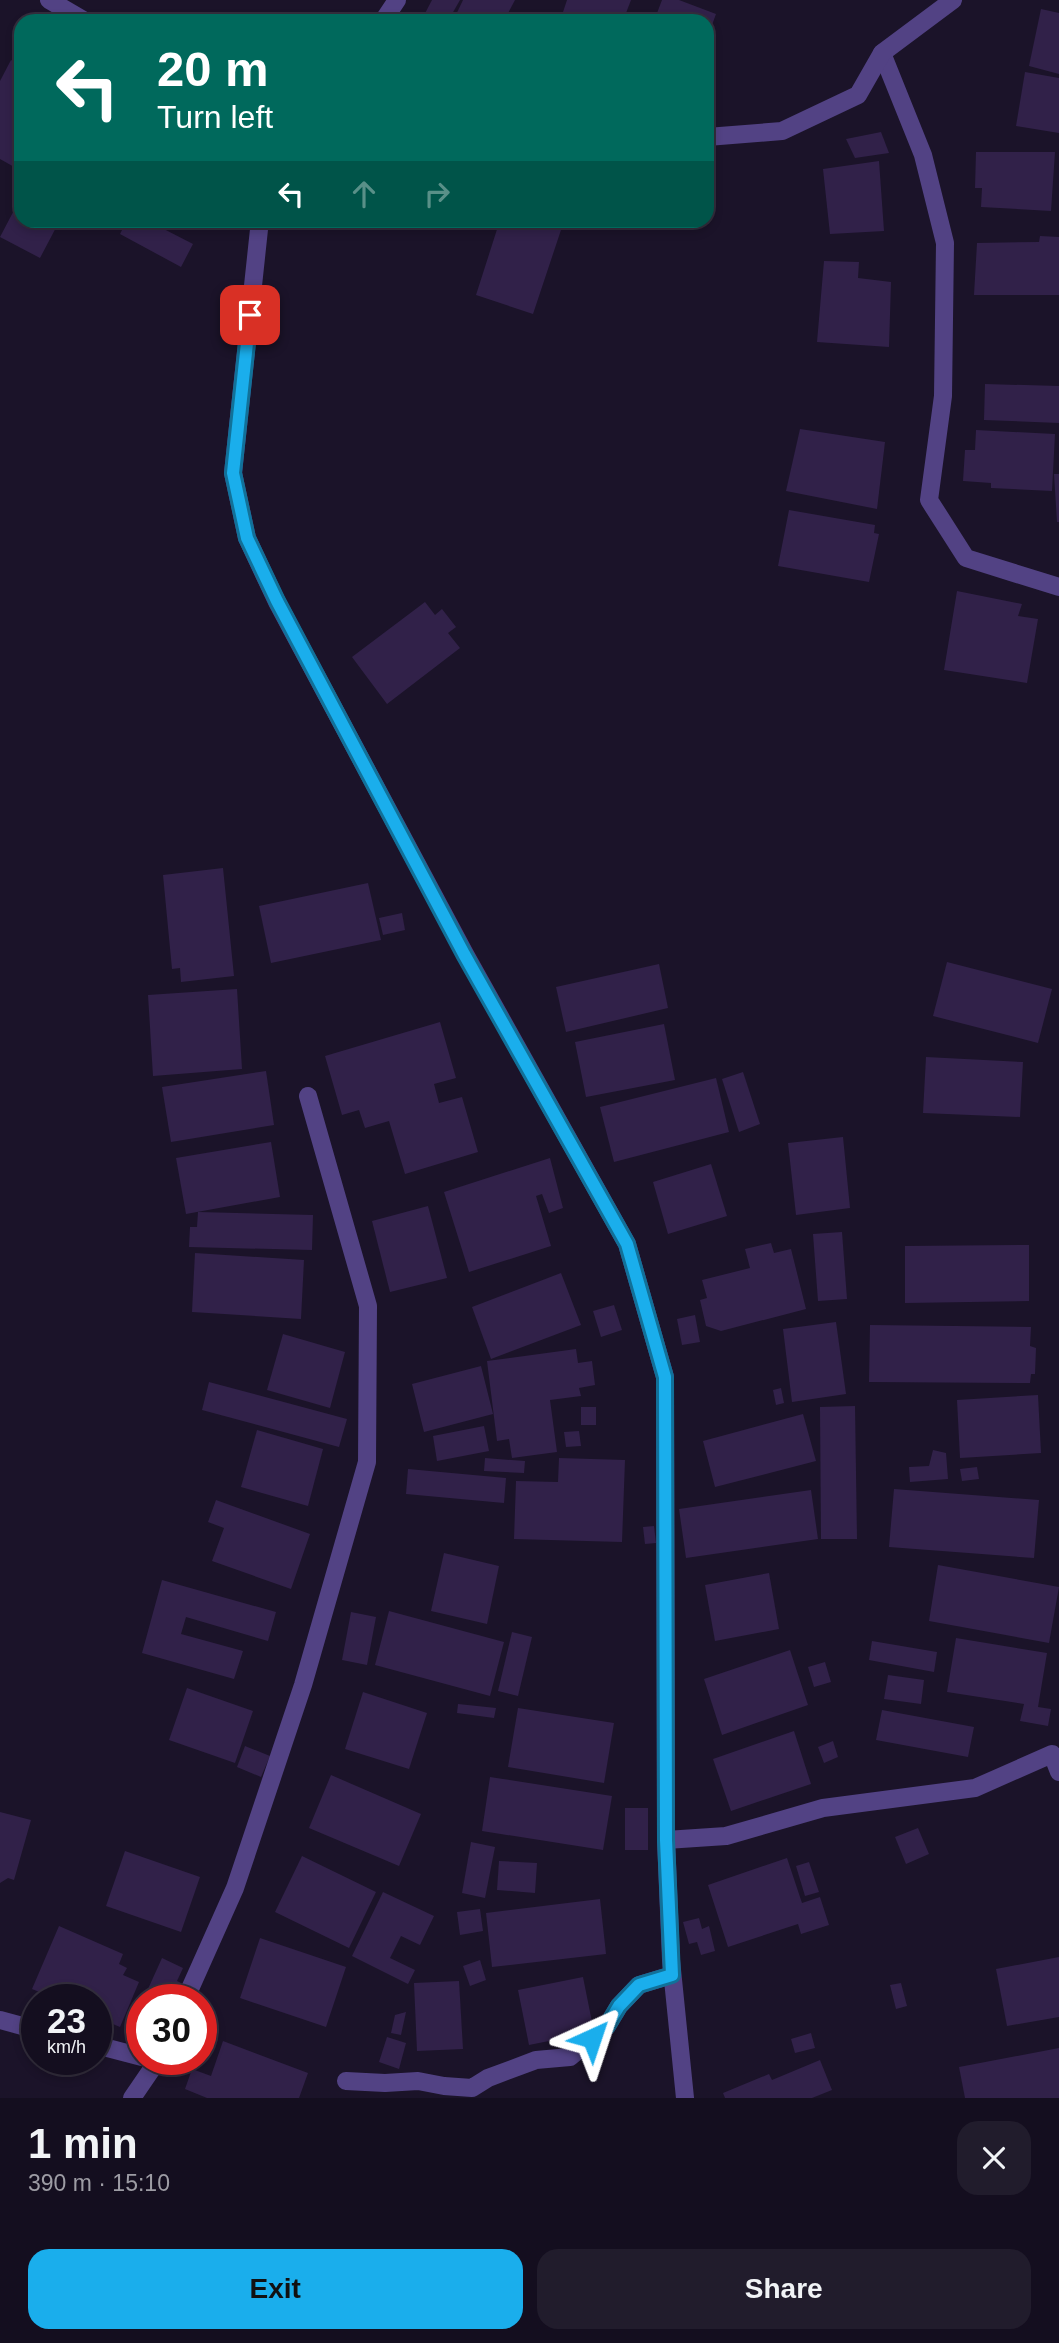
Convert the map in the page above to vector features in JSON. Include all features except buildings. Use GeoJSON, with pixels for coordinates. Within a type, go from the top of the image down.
{"type":"FeatureCollection","features":[{"type":"Feature","properties":{"kind":"street"},"geometry":{"type":"LineString","coordinates":[[49,0],[73,14]]}},
{"type":"Feature","properties":{"kind":"street"},"geometry":{"type":"LineString","coordinates":[[714,136],[782,131],[858,95],[881,53],[953,0]]}},
{"type":"Feature","properties":{"kind":"street"},"geometry":{"type":"LineString","coordinates":[[881,53],[923,155],[945,243],[943,396],[929,500],[966,558],[1059,587]]}},
{"type":"Feature","properties":{"kind":"street"},"geometry":{"type":"LineString","coordinates":[[259,228],[233,473],[247,538],[283,613],[464,954],[627,1244],[665,1377],[666,1840],[672,1975],[685,2098]]}},
{"type":"Feature","properties":{"kind":"street"},"geometry":{"type":"LineString","coordinates":[[258,241],[264,228]]}},
{"type":"Feature","properties":{"kind":"street"},"geometry":{"type":"LineString","coordinates":[[192,1984],[236,1888],[303,1685],[367,1462],[369,1306],[308,1096]]}},
{"type":"Feature","properties":{"kind":"street"},"geometry":{"type":"LineString","coordinates":[[666,1840],[726,1836],[823,1808],[975,1788],[1056,1748],[1059,1772]]}},
{"type":"Feature","properties":{"kind":"street"},"geometry":{"type":"LineString","coordinates":[[346,2081],[418,2081],[472,2088],[488,2078],[536,2060],[570,2057],[607,2026],[619,2006],[639,1985],[672,1975]]}},
{"type":"Feature","properties":{"kind":"street"},"geometry":{"type":"LineString","coordinates":[[0,2021],[21,2026]]}},
{"type":"Feature","properties":{"kind":"street"},"geometry":{"type":"LineString","coordinates":[[132,2098],[147,2075]]}},
{"type":"Feature","properties":{"kind":"route"},"geometry":{"type":"LineString","coordinates":[[250,315],[233,473],[247,538],[277,601],[464,954],[627,1244],[665,1377],[666,1840],[672,1975],[639,1985],[619,2006],[607,2026],[592,2038]]}}]}
